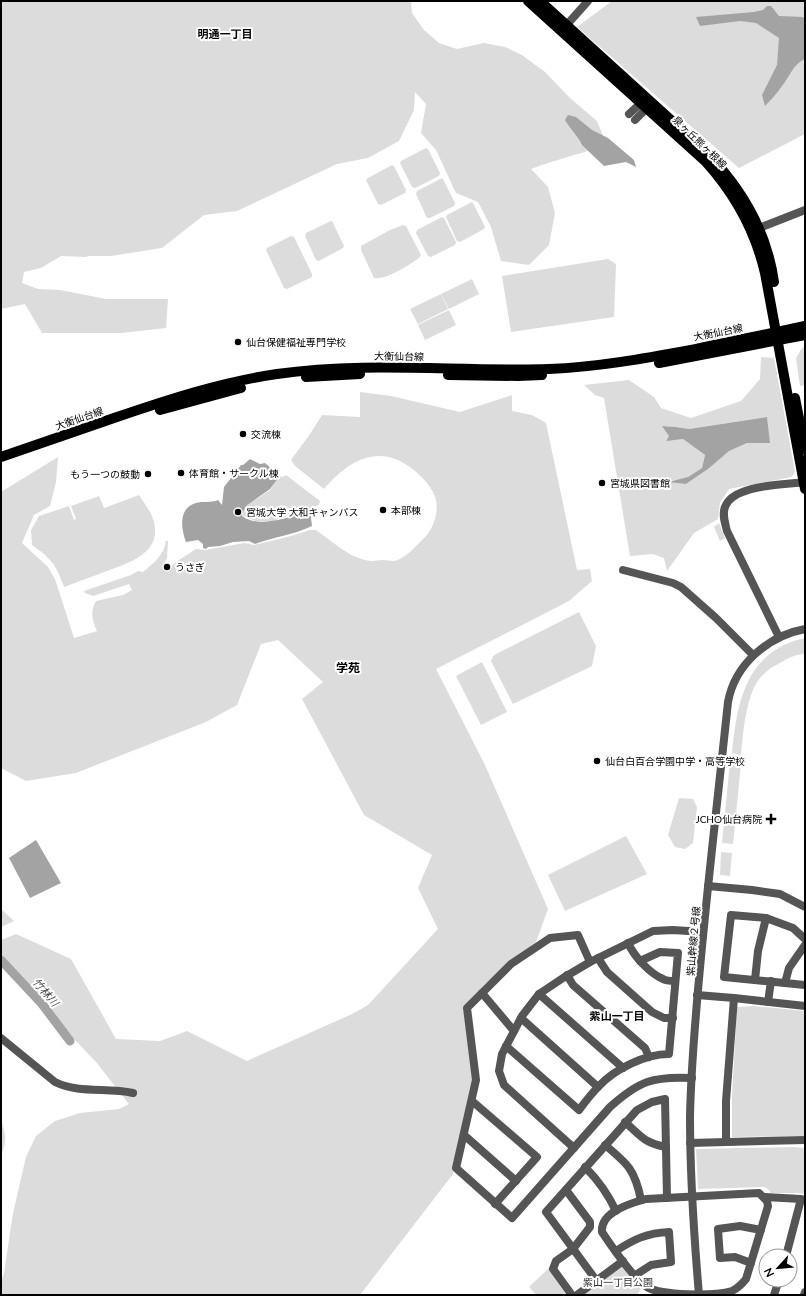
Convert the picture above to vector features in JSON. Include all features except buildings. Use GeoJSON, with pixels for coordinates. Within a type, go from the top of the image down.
{"type":"FeatureCollection","features":[{"type":"Feature","properties":{"kind":"main road","name":"泉ヶ丘熊ヶ根線"},"geometry":{"type":"LineString","coordinates":[[528,1],[564,28]]}},
{"type":"Feature","properties":{"kind":"main road","name":"泉ヶ丘熊ヶ根線"},"geometry":{"type":"LineString","coordinates":[[540,1],[564,28],[705,161],[716,173],[755,230],[805,449]]}},
{"type":"Feature","properties":{"kind":"main road","name":"大衡仙台線"},"geometry":{"type":"LineString","coordinates":[[1,457],[137,410],[199,391],[229,383],[276,374],[333,368],[368,367],[563,375],[628,368],[780,335],[805,326]]}},
{"type":"Feature","properties":{"kind":"main road","name":"泉ヶ丘熊ヶ根線"},"geometry":{"type":"LineString","coordinates":[[780,335],[805,484]]}},
{"type":"Feature","properties":{"kind":"main road","name":"大衡仙台線"},"geometry":{"type":"LineString","coordinates":[[780,335],[805,335]]}},
{"type":"Feature","properties":{"kind":"main road","name":"大衡仙台線"},"geometry":{"type":"LineString","coordinates":[[1,464],[156,411],[229,390],[271,382],[300,378],[362,374],[518,373]]}},
{"type":"Feature","properties":{"kind":"street"},"geometry":{"type":"LineString","coordinates":[[564,28],[588,1]]}},
{"type":"Feature","properties":{"kind":"street"},"geometry":{"type":"LineString","coordinates":[[632,117],[646,104]]}},
{"type":"Feature","properties":{"kind":"street"},"geometry":{"type":"LineString","coordinates":[[755,230],[805,210]]}},
{"type":"Feature","properties":{"kind":"street"},"geometry":{"type":"LineString","coordinates":[[779,637],[727,531],[724,518],[725,507],[731,498],[738,492],[749,489],[805,484]]}},
{"type":"Feature","properties":{"kind":"street"},"geometry":{"type":"LineString","coordinates":[[624,570],[673,582],[681,587],[716,618],[753,656]]}},
{"type":"Feature","properties":{"kind":"street","name":"紫山幹線２号線"},"geometry":{"type":"LineString","coordinates":[[698,1295],[690,1143],[692,1078],[697,995],[703,932],[728,702],[732,686],[739,673],[761,648],[779,637],[805,629]]}},
{"type":"Feature","properties":{"kind":"street"},"geometry":{"type":"LineString","coordinates":[[708,886],[780,894],[805,907]]}},
{"type":"Feature","properties":{"kind":"street"},"geometry":{"type":"LineString","coordinates":[[805,939],[793,928],[766,918],[730,915],[724,977],[805,985]]}},
{"type":"Feature","properties":{"kind":"street"},"geometry":{"type":"LineString","coordinates":[[754,980],[758,951],[766,918]]}},
{"type":"Feature","properties":{"kind":"street"},"geometry":{"type":"LineString","coordinates":[[574,1148],[504,1085],[499,1071],[502,1054],[521,1018],[539,994],[567,975],[653,931],[673,930],[703,932]]}},
{"type":"Feature","properties":{"kind":"street"},"geometry":{"type":"LineString","coordinates":[[590,962],[578,935],[550,938],[511,964],[466,1008],[476,1080],[456,1168],[512,1218],[610,1107],[627,1092],[651,1080],[669,1077],[692,1078]]}},
{"type":"Feature","properties":{"kind":"street"},"geometry":{"type":"LineString","coordinates":[[628,943],[632,952],[640,961],[664,980],[675,981]]}},
{"type":"Feature","properties":{"kind":"street"},"geometry":{"type":"LineString","coordinates":[[785,983],[789,968],[805,946]]}},
{"type":"Feature","properties":{"kind":"street"},"geometry":{"type":"LineString","coordinates":[[506,1046],[579,1110],[598,1087],[623,1068],[641,1059],[669,1054],[678,953],[660,952],[640,961]]}},
{"type":"Feature","properties":{"kind":"street"},"geometry":{"type":"LineString","coordinates":[[598,958],[607,972],[652,1012],[664,1018],[673,1018]]}},
{"type":"Feature","properties":{"kind":"street"},"geometry":{"type":"LineString","coordinates":[[567,975],[573,985],[645,1048],[649,1057]]}},
{"type":"Feature","properties":{"kind":"street"},"geometry":{"type":"LineString","coordinates":[[768,1002],[771,981]]}},
{"type":"Feature","properties":{"kind":"street"},"geometry":{"type":"LineString","coordinates":[[482,993],[514,1031]]}},
{"type":"Feature","properties":{"kind":"street"},"geometry":{"type":"LineString","coordinates":[[539,994],[623,1068]]}},
{"type":"Feature","properties":{"kind":"street"},"geometry":{"type":"LineString","coordinates":[[697,995],[805,1006]]}},
{"type":"Feature","properties":{"kind":"street"},"geometry":{"type":"LineString","coordinates":[[726,1142],[726,1101],[734,998]]}},
{"type":"Feature","properties":{"kind":"street"},"geometry":{"type":"LineString","coordinates":[[521,1018],[598,1087]]}},
{"type":"Feature","properties":{"kind":"street"},"geometry":{"type":"LineString","coordinates":[[1,1038],[55,1082],[63,1086],[79,1089],[125,1091],[133,1093]]}},
{"type":"Feature","properties":{"kind":"street"},"geometry":{"type":"LineString","coordinates":[[596,1280],[546,1212],[637,1110],[652,1102],[665,1099],[667,1198]]}},
{"type":"Feature","properties":{"kind":"street"},"geometry":{"type":"LineString","coordinates":[[472,1101],[537,1157],[495,1204]]}},
{"type":"Feature","properties":{"kind":"street"},"geometry":{"type":"LineString","coordinates":[[625,1122],[646,1141],[666,1147]]}},
{"type":"Feature","properties":{"kind":"street"},"geometry":{"type":"LineString","coordinates":[[464,1135],[516,1181]]}},
{"type":"Feature","properties":{"kind":"street"},"geometry":{"type":"LineString","coordinates":[[690,1143],[805,1140]]}},
{"type":"Feature","properties":{"kind":"street"},"geometry":{"type":"LineString","coordinates":[[605,1145],[626,1163],[633,1172],[638,1183],[641,1200]]}},
{"type":"Feature","properties":{"kind":"street"},"geometry":{"type":"LineString","coordinates":[[585,1167],[598,1180],[609,1196],[616,1211]]}},
{"type":"Feature","properties":{"kind":"street"},"geometry":{"type":"LineString","coordinates":[[566,1190],[590,1222],[590,1227],[574,1249],[556,1261],[553,1269],[572,1295]]}},
{"type":"Feature","properties":{"kind":"street"},"geometry":{"type":"LineString","coordinates":[[765,1197],[768,1206],[746,1279],[740,1287],[722,1294],[674,1295],[645,1292],[602,1232],[604,1221],[616,1211],[641,1200],[759,1193],[765,1197],[801,1199],[788,1248]]}},
{"type":"Feature","properties":{"kind":"street"},"geometry":{"type":"LineString","coordinates":[[751,1263],[735,1257],[720,1258],[718,1228],[740,1226],[761,1230]]}},
{"type":"Feature","properties":{"kind":"street"},"geometry":{"type":"LineString","coordinates":[[616,1251],[639,1237],[654,1232],[669,1232],[671,1262],[651,1265],[634,1276]]}},
{"type":"Feature","properties":{"kind":"street"},"geometry":{"type":"LineString","coordinates":[[577,1295],[623,1261]]}},
{"type":"Feature","properties":{"kind":"green space"},"geometry":{"type":"Polygon","coordinates":[[[1,1],[411,1],[412,13],[424,30],[439,43],[457,49],[484,43],[505,47],[522,55],[545,72],[570,98],[597,121],[604,138],[601,146],[531,169],[548,187],[555,213],[549,245],[529,265],[501,261],[491,227],[478,202],[456,193],[436,150],[421,133],[426,104],[415,92],[414,110],[399,141],[368,158],[337,164],[237,211],[204,215],[162,248],[111,256],[61,256],[41,268],[24,272],[22,283],[38,289],[60,290],[106,299],[168,299],[166,328],[121,333],[42,333],[25,304],[1,309],[1,1]]]}},
{"type":"Feature","properties":{"kind":"green space"},"geometry":{"type":"Polygon","coordinates":[[[612,1],[805,1],[805,134],[739,168],[577,27],[612,1]]]}},
{"type":"Feature","properties":{"kind":"green space"},"geometry":{"type":"Polygon","coordinates":[[[426,148],[428,149],[440,173],[439,176],[415,188],[412,187],[400,163],[401,161],[426,148]]]}},
{"type":"Feature","properties":{"kind":"green space"},"geometry":{"type":"Polygon","coordinates":[[[392,165],[394,166],[406,190],[405,193],[381,205],[378,204],[366,180],[392,165]]]}},
{"type":"Feature","properties":{"kind":"green space"},"geometry":{"type":"Polygon","coordinates":[[[442,178],[455,203],[454,206],[430,218],[427,218],[416,194],[417,191],[442,178]]]}},
{"type":"Feature","properties":{"kind":"green space"},"geometry":{"type":"Polygon","coordinates":[[[472,202],[485,227],[484,229],[460,242],[457,241],[446,217],[447,215],[472,202]]]}},
{"type":"Feature","properties":{"kind":"green space"},"geometry":{"type":"Polygon","coordinates":[[[442,217],[444,218],[456,242],[455,245],[431,257],[428,256],[416,233],[417,230],[442,217]]]}},
{"type":"Feature","properties":{"kind":"green space"},"geometry":{"type":"Polygon","coordinates":[[[331,221],[344,246],[343,248],[319,261],[316,260],[305,236],[306,233],[331,221]]]}},
{"type":"Feature","properties":{"kind":"green space"},"geometry":{"type":"Polygon","coordinates":[[[403,225],[406,226],[421,255],[419,258],[398,271],[385,277],[374,278],[361,250],[361,246],[390,230],[403,225]]]}},
{"type":"Feature","properties":{"kind":"green space"},"geometry":{"type":"Polygon","coordinates":[[[291,236],[294,237],[312,274],[312,277],[287,289],[284,288],[266,250],[267,248],[291,236]]]}},
{"type":"Feature","properties":{"kind":"green space"},"geometry":{"type":"Polygon","coordinates":[[[608,259],[616,264],[614,317],[511,332],[502,276],[608,259]]]}},
{"type":"Feature","properties":{"kind":"green space"},"geometry":{"type":"Polygon","coordinates":[[[472,279],[479,294],[449,309],[441,294],[472,279]]]}},
{"type":"Feature","properties":{"kind":"green space"},"geometry":{"type":"Polygon","coordinates":[[[441,294],[448,309],[418,324],[410,309],[441,294]]]}},
{"type":"Feature","properties":{"kind":"green space"},"geometry":{"type":"Polygon","coordinates":[[[449,310],[456,325],[425,340],[418,325],[449,310]]]}},
{"type":"Feature","properties":{"kind":"green space"},"geometry":{"type":"Polygon","coordinates":[[[805,347],[805,385],[800,386],[796,358],[802,348],[805,347]]]}},
{"type":"Feature","properties":{"kind":"green space"},"geometry":{"type":"Polygon","coordinates":[[[761,357],[774,358],[795,472],[792,477],[729,489],[720,503],[718,519],[694,533],[667,571],[664,558],[653,554],[630,556],[604,398],[595,395],[584,385],[629,380],[654,397],[661,408],[691,418],[741,401],[760,379],[761,357]],[[767,417],[689,429],[663,426],[670,436],[666,440],[683,439],[705,455],[702,468],[688,477],[686,484],[708,469],[728,451],[747,443],[769,443],[767,417]]]}},
{"type":"Feature","properties":{"kind":"green space"},"geometry":{"type":"Polygon","coordinates":[[[360,392],[391,396],[460,412],[512,395],[512,411],[532,415],[546,423],[577,570],[590,569],[592,581],[569,601],[436,669],[484,763],[548,909],[536,942],[485,984],[463,1008],[473,1082],[453,1174],[360,1295],[1,1295],[1,1282],[4,1273],[13,1213],[26,1157],[36,1136],[55,1121],[80,1113],[119,1109],[129,1104],[96,1062],[32,995],[1,966],[1,940],[16,934],[71,959],[116,1039],[160,1041],[187,1031],[247,1061],[352,1014],[368,1005],[438,929],[418,888],[432,855],[364,815],[302,699],[323,682],[278,640],[261,644],[237,705],[206,722],[76,773],[26,781],[1,768],[1,492],[58,457],[56,482],[50,506],[34,515],[22,543],[48,567],[55,579],[74,638],[97,631],[92,616],[96,601],[123,595],[132,590],[129,584],[93,596],[85,593],[84,591],[131,575],[138,571],[143,572],[161,555],[166,541],[168,541],[167,558],[163,565],[166,570],[196,549],[205,550],[244,543],[254,545],[310,530],[316,530],[342,549],[363,560],[398,560],[407,554],[425,537],[434,523],[437,506],[435,496],[428,484],[415,471],[402,462],[390,457],[378,456],[366,458],[355,462],[344,469],[324,489],[295,466],[291,460],[322,415],[360,417],[360,392]]]}},
{"type":"Feature","properties":{"kind":"green space"},"geometry":{"type":"Polygon","coordinates":[[[286,475],[320,501],[319,505],[302,513],[290,515],[273,521],[255,521],[243,516],[242,514],[246,506],[270,490],[280,476],[283,477],[286,475]]]}},
{"type":"Feature","properties":{"kind":"green space"},"geometry":{"type":"Polygon","coordinates":[[[139,495],[153,519],[155,530],[154,540],[150,548],[126,564],[64,587],[53,564],[44,554],[32,545],[31,530],[39,516],[69,506],[74,520],[76,519],[71,506],[99,496],[104,508],[139,495]]]}},
{"type":"Feature","properties":{"kind":"green space"},"geometry":{"type":"Polygon","coordinates":[[[719,523],[725,538],[720,541],[714,527],[719,523]]]}},
{"type":"Feature","properties":{"kind":"green space"},"geometry":{"type":"Polygon","coordinates":[[[579,612],[596,646],[592,666],[513,704],[491,661],[494,655],[579,612]]]}},
{"type":"Feature","properties":{"kind":"green space"},"geometry":{"type":"Polygon","coordinates":[[[805,638],[805,654],[786,659],[767,671],[755,685],[748,704],[741,755],[732,753],[737,715],[748,681],[757,667],[769,654],[785,645],[805,638]]]}},
{"type":"Feature","properties":{"kind":"green space"},"geometry":{"type":"Polygon","coordinates":[[[482,662],[507,712],[481,725],[456,676],[482,662]]]}},
{"type":"Feature","properties":{"kind":"green space"},"geometry":{"type":"Polygon","coordinates":[[[730,762],[741,764],[733,844],[722,843],[730,762]]]}},
{"type":"Feature","properties":{"kind":"green space"},"geometry":{"type":"Polygon","coordinates":[[[679,798],[693,799],[697,807],[693,843],[685,849],[675,847],[668,835],[679,798]]]}},
{"type":"Feature","properties":{"kind":"green space"},"geometry":{"type":"Polygon","coordinates":[[[626,836],[647,874],[565,911],[548,875],[626,836]]]}},
{"type":"Feature","properties":{"kind":"green space"},"geometry":{"type":"Polygon","coordinates":[[[721,852],[732,853],[730,876],[720,875],[721,852]]]}},
{"type":"Feature","properties":{"kind":"green space"},"geometry":{"type":"Polygon","coordinates":[[[1,909],[14,921],[1,927],[1,909]]]}},
{"type":"Feature","properties":{"kind":"green space"},"geometry":{"type":"Polygon","coordinates":[[[754,1006],[805,1011],[805,1136],[732,1137],[732,1096],[737,1007],[754,1006]]]}},
{"type":"Feature","properties":{"kind":"green space"},"geometry":{"type":"Polygon","coordinates":[[[1,1120],[5,1138],[1,1155],[1,1120]]]}},
{"type":"Feature","properties":{"kind":"green space"},"geometry":{"type":"Polygon","coordinates":[[[805,1148],[805,1196],[803,1196],[804,1194],[796,1193],[770,1193],[770,1191],[765,1187],[698,1189],[696,1149],[805,1148]]]}},
{"type":"Feature","properties":{"kind":"green space","name":"紫山一丁目公園"},"geometry":{"type":"Polygon","coordinates":[[[621,1265],[641,1289],[637,1295],[579,1295],[621,1265]]]}},
{"type":"Feature","properties":{"kind":"green space","name":"紫山一丁目公園"},"geometry":{"type":"Polygon","coordinates":[[[549,1268],[570,1295],[536,1295],[529,1287],[549,1268]]]}},
{"type":"Feature","properties":{"kind":"shaded area"},"geometry":{"type":"Polygon","coordinates":[[[767,6],[771,6],[779,16],[803,17],[805,20],[805,59],[797,64],[780,89],[765,106],[762,95],[777,65],[779,38],[756,23],[740,21],[700,26],[696,17],[754,12],[763,10],[767,6]]]}},
{"type":"Feature","properties":{"kind":"shaded area"},"geometry":{"type":"Polygon","coordinates":[[[568,115],[576,117],[592,130],[608,138],[634,160],[636,167],[626,162],[604,166],[582,145],[565,120],[568,115]]]}},
{"type":"Feature","properties":{"kind":"shaded area"},"geometry":{"type":"Polygon","coordinates":[[[767,417],[770,443],[747,443],[729,451],[708,469],[686,484],[669,482],[688,477],[702,468],[705,455],[683,439],[666,441],[669,436],[662,426],[689,429],[767,417]]]}},
{"type":"Feature","properties":{"kind":"shaded area"},"geometry":{"type":"Polygon","coordinates":[[[250,459],[260,464],[265,463],[280,476],[270,489],[246,506],[242,516],[248,520],[263,522],[280,520],[302,514],[310,510],[312,526],[298,532],[255,544],[249,541],[233,542],[220,546],[208,547],[206,549],[203,548],[203,544],[198,540],[186,542],[182,520],[186,509],[196,503],[218,500],[222,505],[224,487],[241,465],[250,459]]]}},
{"type":"Feature","properties":{"kind":"shaded area"},"geometry":{"type":"Polygon","coordinates":[[[36,840],[61,883],[30,898],[9,858],[36,840]]]}},
{"type":"Feature","properties":{"kind":"waterway","name":"竹林川"},"geometry":{"type":"LineString","coordinates":[[1,960],[42,1004],[70,1041]]}},
{"type":"Feature","properties":{"kind":"place","name":"仙台保健福祉専門学校"},"geometry":{"type":"Point","coordinates":[238,342]}},
{"type":"Feature","properties":{"kind":"place","name":"交流棟"},"geometry":{"type":"Point","coordinates":[243,434]}},
{"type":"Feature","properties":{"kind":"place","name":"体育館・サークル棟"},"geometry":{"type":"Point","coordinates":[181,473]}},
{"type":"Feature","properties":{"kind":"place","name":"もう一つの鼓動"},"geometry":{"type":"Point","coordinates":[148,474]}},
{"type":"Feature","properties":{"kind":"place","name":"宮城県図書館"},"geometry":{"type":"Point","coordinates":[602,483]}},
{"type":"Feature","properties":{"kind":"place","name":"本部棟"},"geometry":{"type":"Point","coordinates":[383,510]}},
{"type":"Feature","properties":{"kind":"place","name":"宮城大学 大和キャンパス"},"geometry":{"type":"Point","coordinates":[238,512]}},
{"type":"Feature","properties":{"kind":"place","name":"うさぎ"},"geometry":{"type":"Point","coordinates":[167,567]}},
{"type":"Feature","properties":{"kind":"place","name":"仙台白百合学園中学・高等学校"},"geometry":{"type":"Point","coordinates":[597,761]}},
{"type":"Feature","properties":{"kind":"place","name":"JCHO仙台病院"},"geometry":{"type":"Point","coordinates":[771,819]}},
{"type":"Feature","properties":{"kind":"district","name":"明通一丁目"},"geometry":{"type":"Point","coordinates":[225,33]}},
{"type":"Feature","properties":{"kind":"district","name":"学苑"},"geometry":{"type":"Point","coordinates":[348,667]}},
{"type":"Feature","properties":{"kind":"district","name":"紫山一丁目"},"geometry":{"type":"Point","coordinates":[617,1015]}}]}
